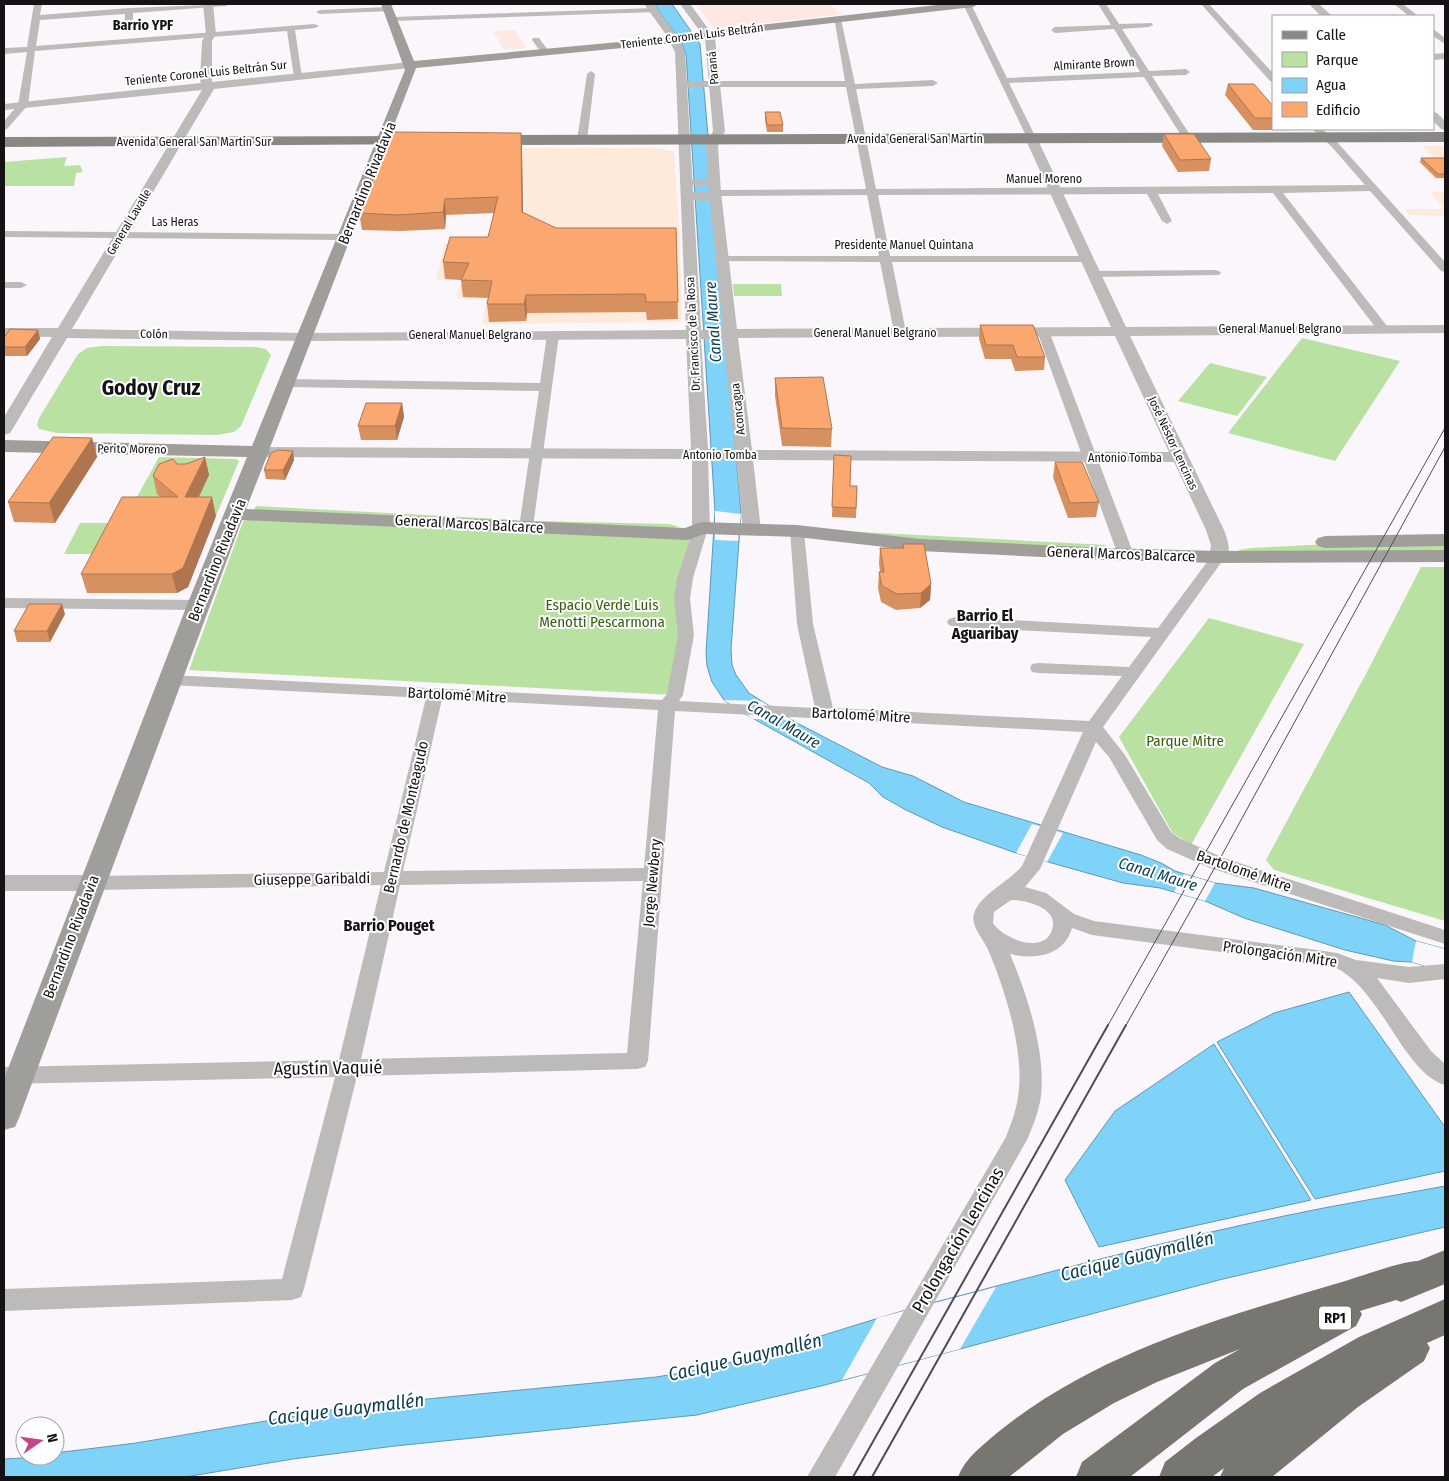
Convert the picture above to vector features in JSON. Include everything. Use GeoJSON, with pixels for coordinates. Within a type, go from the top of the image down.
{"type":"FeatureCollection","features":[{"type":"Feature","properties":{"kind":"highway","name":"RP1"},"geometry":{"type":"LineString","coordinates":[[1096,1477],[1230,1376],[1312,1329],[1431,1272]]}},
{"type":"Feature","properties":{"kind":"highway"},"geometry":{"type":"LineString","coordinates":[[979,1477],[1057,1414],[1120,1379],[1152,1364],[1215,1341],[1431,1272]]}},
{"type":"Feature","properties":{"kind":"highway"},"geometry":{"type":"LineString","coordinates":[[1180,1477],[1246,1425],[1298,1390],[1360,1355],[1445,1316]]}},
{"type":"Feature","properties":{"kind":"highway"},"geometry":{"type":"LineString","coordinates":[[1241,1477],[1317,1413],[1376,1370],[1445,1327]]}},
{"type":"Feature","properties":{"kind":"main road","name":"Teniente Coronel Luis Beltrán"},"geometry":{"type":"LineString","coordinates":[[410,66],[677,39],[973,4]]}},
{"type":"Feature","properties":{"kind":"main road"},"geometry":{"type":"LineString","coordinates":[[389,11],[410,66]]}},
{"type":"Feature","properties":{"kind":"main road","name":"Bernardino Rivadavia"},"geometry":{"type":"LineString","coordinates":[[4,1118],[12,1076],[92,883],[198,605],[385,141],[412,70],[410,66]]}},
{"type":"Feature","properties":{"kind":"main road","name":"Avenida General San Martín"},"geometry":{"type":"LineString","coordinates":[[472,140],[1187,138],[1322,133],[1445,137]]}},
{"type":"Feature","properties":{"kind":"main road"},"geometry":{"type":"LineString","coordinates":[[385,141],[442,140]]}},
{"type":"Feature","properties":{"kind":"main road","name":"Avenida General San Martín Sur"},"geometry":{"type":"LineString","coordinates":[[4,142],[385,141]]}},
{"type":"Feature","properties":{"kind":"main road","name":"Perito Moreno"},"geometry":{"type":"LineString","coordinates":[[4,446],[261,452]]}},
{"type":"Feature","properties":{"kind":"main road","name":"General Marcos Balcarce"},"geometry":{"type":"LineString","coordinates":[[238,508],[527,522],[688,534],[708,528],[746,529],[797,532],[920,545],[1445,556]]}},
{"type":"Feature","properties":{"kind":"main road","name":"General Marcos Balcarce"},"geometry":{"type":"LineString","coordinates":[[1219,551],[1355,540],[1445,540]]}},
{"type":"Feature","properties":{"kind":"street"},"geometry":{"type":"LineString","coordinates":[[37,11],[113,4]]}},
{"type":"Feature","properties":{"kind":"street"},"geometry":{"type":"LineString","coordinates":[[208,4],[211,34],[207,41],[205,80],[209,86]]}},
{"type":"Feature","properties":{"kind":"street"},"geometry":{"type":"LineString","coordinates":[[37,11],[128,10],[226,4]]}},
{"type":"Feature","properties":{"kind":"street","name":"Paraná"},"geometry":{"type":"LineString","coordinates":[[685,4],[710,38],[709,84],[719,131],[711,140]]}},
{"type":"Feature","properties":{"kind":"street"},"geometry":{"type":"LineString","coordinates":[[967,4],[1031,138]]}},
{"type":"Feature","properties":{"kind":"street"},"geometry":{"type":"LineString","coordinates":[[1102,4],[1187,138]]}},
{"type":"Feature","properties":{"kind":"street"},"geometry":{"type":"LineString","coordinates":[[1206,4],[1272,78]]}},
{"type":"Feature","properties":{"kind":"street"},"geometry":{"type":"LineString","coordinates":[[1314,4],[1326,15]]}},
{"type":"Feature","properties":{"kind":"street"},"geometry":{"type":"LineString","coordinates":[[1398,4],[1413,15]]}},
{"type":"Feature","properties":{"kind":"street"},"geometry":{"type":"LineString","coordinates":[[320,12],[652,7]]}},
{"type":"Feature","properties":{"kind":"street","name":"Dr. Francisco de la Rosa"},"geometry":{"type":"LineString","coordinates":[[652,7],[677,39],[684,84],[706,455],[708,528]]}},
{"type":"Feature","properties":{"kind":"street"},"geometry":{"type":"LineString","coordinates":[[128,10],[129,29]]}},
{"type":"Feature","properties":{"kind":"street"},"geometry":{"type":"LineString","coordinates":[[4,127],[23,105],[37,11]]}},
{"type":"Feature","properties":{"kind":"street"},"geometry":{"type":"LineString","coordinates":[[837,19],[900,332]]}},
{"type":"Feature","properties":{"kind":"street"},"geometry":{"type":"LineString","coordinates":[[1055,30],[1149,25]]}},
{"type":"Feature","properties":{"kind":"street"},"geometry":{"type":"LineString","coordinates":[[4,51],[315,26]]}},
{"type":"Feature","properties":{"kind":"street"},"geometry":{"type":"LineString","coordinates":[[291,28],[298,77]]}},
{"type":"Feature","properties":{"kind":"street"},"geometry":{"type":"LineString","coordinates":[[1434,33],[1445,42]]}},
{"type":"Feature","properties":{"kind":"street"},"geometry":{"type":"LineString","coordinates":[[536,40],[546,53]]}},
{"type":"Feature","properties":{"kind":"street","name":"Teniente Coronel Luis Beltrán Sur"},"geometry":{"type":"LineString","coordinates":[[4,107],[410,66]]}},
{"type":"Feature","properties":{"kind":"street","name":"Almirante Brown"},"geometry":{"type":"LineString","coordinates":[[1004,81],[1186,72]]}},
{"type":"Feature","properties":{"kind":"street"},"geometry":{"type":"LineString","coordinates":[[582,140],[592,74]]}},
{"type":"Feature","properties":{"kind":"street"},"geometry":{"type":"LineString","coordinates":[[684,84],[850,85],[933,83]]}},
{"type":"Feature","properties":{"kind":"street","name":"General Lavalle"},"geometry":{"type":"LineString","coordinates":[[4,430],[178,142],[208,91],[209,86]]}},
{"type":"Feature","properties":{"kind":"street"},"geometry":{"type":"LineString","coordinates":[[1434,116],[1445,127]]}},
{"type":"Feature","properties":{"kind":"street"},"geometry":{"type":"LineString","coordinates":[[1322,133],[1374,188],[1445,269]]}},
{"type":"Feature","properties":{"kind":"street","name":"José Néstor Lencinas"},"geometry":{"type":"LineString","coordinates":[[1031,138],[1092,274],[1180,457],[1219,551]]}},
{"type":"Feature","properties":{"kind":"street","name":"Aconcagua"},"geometry":{"type":"LineString","coordinates":[[711,140],[746,529]]}},
{"type":"Feature","properties":{"kind":"street","name":"Manuel Moreno"},"geometry":{"type":"LineString","coordinates":[[690,189],[871,192],[1056,192],[1374,188]]}},
{"type":"Feature","properties":{"kind":"street"},"geometry":{"type":"LineString","coordinates":[[1275,189],[1383,329]]}},
{"type":"Feature","properties":{"kind":"street"},"geometry":{"type":"LineString","coordinates":[[1151,191],[1167,221]]}},
{"type":"Feature","properties":{"kind":"street","name":"Las Heras"},"geometry":{"type":"LineString","coordinates":[[4,234],[345,237]]}},
{"type":"Feature","properties":{"kind":"street","name":"Presidente Manuel Quintana"},"geometry":{"type":"LineString","coordinates":[[722,259],[1086,259]]}},
{"type":"Feature","properties":{"kind":"street"},"geometry":{"type":"LineString","coordinates":[[1092,274],[1215,273]]}},
{"type":"Feature","properties":{"kind":"street"},"geometry":{"type":"LineString","coordinates":[[4,285],[21,285]]}},
{"type":"Feature","properties":{"kind":"street","name":"General Manuel Belgrano"},"geometry":{"type":"LineString","coordinates":[[305,337],[1445,329]]}},
{"type":"Feature","properties":{"kind":"street"},"geometry":{"type":"LineString","coordinates":[[1043,331],[1124,548]]}},
{"type":"Feature","properties":{"kind":"street","name":"Colón"},"geometry":{"type":"LineString","coordinates":[[4,332],[305,337]]}},
{"type":"Feature","properties":{"kind":"street"},"geometry":{"type":"LineString","coordinates":[[527,522],[553,335]]}},
{"type":"Feature","properties":{"kind":"street"},"geometry":{"type":"LineString","coordinates":[[287,384],[545,387]]}},
{"type":"Feature","properties":{"kind":"street","name":"Antonio Tomba"},"geometry":{"type":"LineString","coordinates":[[261,452],[1180,457]]}},
{"type":"Feature","properties":{"kind":"street"},"geometry":{"type":"LineString","coordinates":[[667,705],[675,696],[686,635],[683,590],[708,528]]}},
{"type":"Feature","properties":{"kind":"street"},"geometry":{"type":"LineString","coordinates":[[797,532],[805,624],[825,713]]}},
{"type":"Feature","properties":{"kind":"street"},"geometry":{"type":"LineString","coordinates":[[1042,948],[1026,949],[1009,946],[991,935],[986,928],[983,913],[986,906],[1017,884],[1032,864],[1094,728],[1164,633],[1219,551]]}},
{"type":"Feature","properties":{"kind":"street"},"geometry":{"type":"LineString","coordinates":[[4,603],[198,605]]}},
{"type":"Feature","properties":{"kind":"street"},"geometry":{"type":"LineString","coordinates":[[955,622],[1164,633]]}},
{"type":"Feature","properties":{"kind":"street"},"geometry":{"type":"LineString","coordinates":[[1038,668],[1135,672]]}},
{"type":"Feature","properties":{"kind":"street","name":"Bartolomé Mitre"},"geometry":{"type":"LineString","coordinates":[[170,680],[1094,728],[1116,755],[1156,825],[1164,836],[1174,844],[1217,863],[1445,937]]}},
{"type":"Feature","properties":{"kind":"street","name":"Bernardo de Monteagudo"},"geometry":{"type":"LineString","coordinates":[[4,1300],[292,1289],[348,1068],[435,694]]}},
{"type":"Feature","properties":{"kind":"street","name":"Jorge Newbery"},"geometry":{"type":"LineString","coordinates":[[637,1061],[667,705]]}},
{"type":"Feature","properties":{"kind":"street"},"geometry":{"type":"LineString","coordinates":[[1032,864],[1037,892],[1044,900],[1072,922],[1092,928]]}},
{"type":"Feature","properties":{"kind":"street","name":"Giuseppe Garibaldi"},"geometry":{"type":"LineString","coordinates":[[92,883],[653,874]]}},
{"type":"Feature","properties":{"kind":"street"},"geometry":{"type":"LineString","coordinates":[[4,882],[92,883]]}},
{"type":"Feature","properties":{"kind":"street"},"geometry":{"type":"LineString","coordinates":[[1000,896],[1022,893],[1044,900]]}},
{"type":"Feature","properties":{"kind":"street"},"geometry":{"type":"LineString","coordinates":[[1059,913],[1062,922],[1062,930],[1059,937]]}},
{"type":"Feature","properties":{"kind":"street"},"geometry":{"type":"LineString","coordinates":[[1012,986],[1016,969],[1026,957],[1068,933],[1092,928]]}},
{"type":"Feature","properties":{"kind":"street","name":"Prolongación Mitre"},"geometry":{"type":"LineString","coordinates":[[1092,928],[1338,960],[1353,967],[1367,979],[1423,1057],[1445,1078]]}},
{"type":"Feature","properties":{"kind":"street","name":"Prolongación Lencinas"},"geometry":{"type":"LineString","coordinates":[[820,1477],[1016,1140],[1024,1122],[1030,1092],[1029,1067],[1012,986],[1001,951],[991,935]]}},
{"type":"Feature","properties":{"kind":"street"},"geometry":{"type":"LineString","coordinates":[[1353,967],[1409,975],[1445,971]]}},
{"type":"Feature","properties":{"kind":"street","name":"Agustín Vaquié"},"geometry":{"type":"LineString","coordinates":[[12,1076],[637,1061]]}},
{"type":"Feature","properties":{"kind":"shaded area"},"geometry":{"type":"Polygon","coordinates":[[[696,4],[829,4],[843,14],[720,28],[713,27],[696,4]]]}},
{"type":"Feature","properties":{"kind":"shaded area"},"geometry":{"type":"Polygon","coordinates":[[[515,30],[526,48],[504,50],[493,31],[515,30]]]}},
{"type":"Feature","properties":{"kind":"shaded area"},"geometry":{"type":"Polygon","coordinates":[[[1422,146],[1445,146],[1445,179],[1435,179],[1417,161],[1436,161],[1422,146]]]}},
{"type":"Feature","properties":{"kind":"shaded area"},"geometry":{"type":"Polygon","coordinates":[[[523,148],[658,148],[674,152],[680,244],[682,322],[482,324],[487,299],[455,298],[463,280],[436,280],[445,244],[488,244],[526,230],[523,148]]]}},
{"type":"Feature","properties":{"kind":"shaded area"},"geometry":{"type":"Polygon","coordinates":[[[1430,192],[1445,192],[1445,216],[1410,215],[1405,209],[1444,209],[1430,192]]]}},
{"type":"Feature","properties":{"kind":"green space"},"geometry":{"type":"Polygon","coordinates":[[[67,157],[64,166],[80,165],[83,172],[76,173],[74,186],[4,186],[4,162],[67,157]]]}},
{"type":"Feature","properties":{"kind":"green space"},"geometry":{"type":"Polygon","coordinates":[[[733,284],[781,284],[782,296],[734,296],[733,284]]]}},
{"type":"Feature","properties":{"kind":"green space"},"geometry":{"type":"Polygon","coordinates":[[[1302,338],[1400,361],[1335,461],[1228,433],[1302,338]]]}},
{"type":"Feature","properties":{"kind":"green space"},"geometry":{"type":"Polygon","coordinates":[[[101,346],[256,347],[266,349],[271,355],[241,426],[234,432],[217,435],[57,433],[39,429],[37,425],[39,418],[78,354],[87,348],[101,346]]]}},
{"type":"Feature","properties":{"kind":"green space"},"geometry":{"type":"Polygon","coordinates":[[[1210,363],[1267,377],[1237,416],[1178,401],[1210,363]]]}},
{"type":"Feature","properties":{"kind":"green space"},"geometry":{"type":"Polygon","coordinates":[[[159,457],[236,459],[239,461],[216,516],[127,515],[159,457]]]}},
{"type":"Feature","properties":{"kind":"green space"},"geometry":{"type":"Polygon","coordinates":[[[256,506],[517,520],[516,523],[254,510],[256,506]]]}},
{"type":"Feature","properties":{"kind":"green space","name":"Espacio Verde Luis Menotti Pescarmona"},"geometry":{"type":"Polygon","coordinates":[[[244,519],[699,539],[692,561],[675,695],[189,670],[244,519]]]}},
{"type":"Feature","properties":{"kind":"green space"},"geometry":{"type":"Polygon","coordinates":[[[535,521],[669,524],[680,527],[534,524],[535,521]]]}},
{"type":"Feature","properties":{"kind":"green space"},"geometry":{"type":"Polygon","coordinates":[[[80,523],[112,523],[96,554],[64,554],[80,523]]]}},
{"type":"Feature","properties":{"kind":"green space"},"geometry":{"type":"Polygon","coordinates":[[[842,531],[1106,545],[1107,550],[928,541],[842,531]]]}},
{"type":"Feature","properties":{"kind":"green space"},"geometry":{"type":"Polygon","coordinates":[[[1445,543],[1445,551],[1244,553],[1238,550],[1331,544],[1445,543]]]}},
{"type":"Feature","properties":{"kind":"green space"},"geometry":{"type":"Polygon","coordinates":[[[1421,567],[1445,567],[1445,921],[1274,870],[1266,860],[1421,567]]]}},
{"type":"Feature","properties":{"kind":"green space","name":"Parque Mitre"},"geometry":{"type":"Polygon","coordinates":[[[1209,618],[1304,644],[1191,845],[1172,832],[1119,737],[1209,618]]]}},
{"type":"Feature","properties":{"kind":"water","name":"Canal Maure"},"geometry":{"type":"Polygon","coordinates":[[[654,4],[672,4],[700,44],[741,514],[731,649],[732,665],[736,675],[749,693],[797,723],[882,767],[913,776],[964,802],[1141,855],[1175,871],[1215,883],[1254,888],[1385,925],[1416,941],[1445,949],[1445,972],[1412,962],[1393,961],[1345,950],[1244,918],[1205,901],[1160,888],[1123,883],[1016,853],[942,827],[883,797],[869,783],[736,709],[724,700],[712,682],[707,666],[706,653],[715,511],[686,54],[681,42],[654,4]]]}},
{"type":"Feature","properties":{"kind":"water"},"geometry":{"type":"Polygon","coordinates":[[[1349,992],[1445,1127],[1445,1171],[1315,1199],[1217,1042],[1274,1013],[1349,992]]]}},
{"type":"Feature","properties":{"kind":"water"},"geometry":{"type":"Polygon","coordinates":[[[1214,1044],[1311,1200],[1099,1247],[1065,1180],[1115,1111],[1214,1044]]]}},
{"type":"Feature","properties":{"kind":"water","name":"Cacique Guaymallén"},"geometry":{"type":"Polygon","coordinates":[[[1445,1186],[1445,1227],[1219,1280],[821,1386],[697,1415],[395,1446],[293,1459],[185,1477],[4,1477],[4,1459],[15,1458],[15,1466],[65,1466],[65,1452],[136,1443],[354,1406],[656,1377],[691,1371],[759,1355],[894,1313],[1062,1269],[1153,1246],[1308,1211],[1445,1186]]]}},
{"type":"Feature","properties":{"kind":"pier"},"geometry":{"type":"Polygon","coordinates":[[[715,511],[741,514],[738,541],[715,540],[715,511]]]}},
{"type":"Feature","properties":{"kind":"pier"},"geometry":{"type":"Polygon","coordinates":[[[724,700],[761,701],[792,720],[753,719],[724,700]]]}},
{"type":"Feature","properties":{"kind":"pier"},"geometry":{"type":"Polygon","coordinates":[[[1032,824],[1063,833],[1047,862],[1016,853],[1032,824]]]}},
{"type":"Feature","properties":{"kind":"pier"},"geometry":{"type":"Polygon","coordinates":[[[1184,874],[1215,883],[1205,901],[1174,892],[1184,874]]]}},
{"type":"Feature","properties":{"kind":"pier"},"geometry":{"type":"Polygon","coordinates":[[[1416,941],[1445,949],[1445,972],[1412,962],[1416,941]]]}},
{"type":"Feature","properties":{"kind":"pier"},"geometry":{"type":"Polygon","coordinates":[[[996,1287],[960,1349],[842,1380],[877,1318],[996,1287]]]}},
{"type":"Feature","properties":{"kind":"building"},"geometry":{"type":"Polygon","coordinates":[[[1228,84],[1254,84],[1272,105],[1272,118],[1255,118],[1228,84]]]}},
{"type":"Feature","properties":{"kind":"building"},"geometry":{"type":"Polygon","coordinates":[[[765,112],[780,112],[783,125],[767,125],[765,112]]]}},
{"type":"Feature","properties":{"kind":"building"},"geometry":{"type":"Polygon","coordinates":[[[392,132],[521,133],[522,212],[556,228],[676,228],[678,302],[646,302],[645,294],[526,295],[524,304],[487,304],[492,281],[461,280],[469,263],[443,262],[450,237],[488,237],[498,197],[445,199],[443,212],[398,215],[359,213],[392,132]]]}},
{"type":"Feature","properties":{"kind":"building"},"geometry":{"type":"Polygon","coordinates":[[[1164,134],[1194,134],[1211,159],[1180,160],[1164,134]]]}},
{"type":"Feature","properties":{"kind":"building"},"geometry":{"type":"Polygon","coordinates":[[[1421,158],[1445,158],[1445,174],[1438,174],[1421,158]]]}},
{"type":"Feature","properties":{"kind":"building"},"geometry":{"type":"Polygon","coordinates":[[[980,325],[1033,325],[1045,357],[1017,357],[1013,345],[986,345],[980,325]]]}},
{"type":"Feature","properties":{"kind":"building"},"geometry":{"type":"Polygon","coordinates":[[[10,329],[38,330],[25,347],[4,347],[4,338],[10,329]]]}},
{"type":"Feature","properties":{"kind":"building"},"geometry":{"type":"Polygon","coordinates":[[[823,377],[832,429],[782,428],[775,378],[823,377]]]}},
{"type":"Feature","properties":{"kind":"building"},"geometry":{"type":"Polygon","coordinates":[[[366,403],[402,403],[395,426],[358,426],[366,403]]]}},
{"type":"Feature","properties":{"kind":"building"},"geometry":{"type":"Polygon","coordinates":[[[53,437],[92,438],[49,503],[8,502],[53,437]]]}},
{"type":"Feature","properties":{"kind":"building"},"geometry":{"type":"Polygon","coordinates":[[[278,450],[293,451],[283,470],[264,470],[271,453],[278,450]]]}},
{"type":"Feature","properties":{"kind":"building"},"geometry":{"type":"Polygon","coordinates":[[[834,455],[851,456],[850,486],[857,486],[856,508],[832,507],[834,455]]]}},
{"type":"Feature","properties":{"kind":"building"},"geometry":{"type":"Polygon","coordinates":[[[205,457],[185,497],[212,497],[183,568],[172,574],[81,574],[122,497],[178,497],[153,476],[159,464],[173,459],[177,464],[186,464],[205,457]]]}},
{"type":"Feature","properties":{"kind":"building"},"geometry":{"type":"Polygon","coordinates":[[[1055,462],[1082,462],[1099,502],[1070,503],[1055,462]]]}},
{"type":"Feature","properties":{"kind":"building"},"geometry":{"type":"Polygon","coordinates":[[[903,544],[924,544],[931,584],[921,593],[897,594],[882,586],[879,572],[884,572],[880,548],[904,548],[903,544]]]}},
{"type":"Feature","properties":{"kind":"building"},"geometry":{"type":"Polygon","coordinates":[[[29,604],[62,604],[47,631],[14,631],[29,604]]]}},
{"type":"Feature","properties":{"kind":"tram line"},"geometry":{"type":"LineString","coordinates":[[1107,1027],[1445,428]]}},
{"type":"Feature","properties":{"kind":"tram line"},"geometry":{"type":"LineString","coordinates":[[1125,1027],[1223,853],[1445,447]]}},
{"type":"Feature","properties":{"kind":"tram line"},"geometry":{"type":"LineString","coordinates":[[853,1477],[1108,1025]]}},
{"type":"Feature","properties":{"kind":"tram line"},"geometry":{"type":"LineString","coordinates":[[872,1477],[1126,1025]]}},
{"type":"Feature","properties":{"kind":"district","name":"Barrio YPF"},"geometry":{"type":"Point","coordinates":[143,25]}},
{"type":"Feature","properties":{"kind":"district","name":"Godoy Cruz"},"geometry":{"type":"Point","coordinates":[151,388]}},
{"type":"Feature","properties":{"kind":"district","name":"Barrio El Aguaribay"},"geometry":{"type":"Point","coordinates":[985,624]}},
{"type":"Feature","properties":{"kind":"district","name":"Barrio Pouget"},"geometry":{"type":"Point","coordinates":[389,925]}}]}
